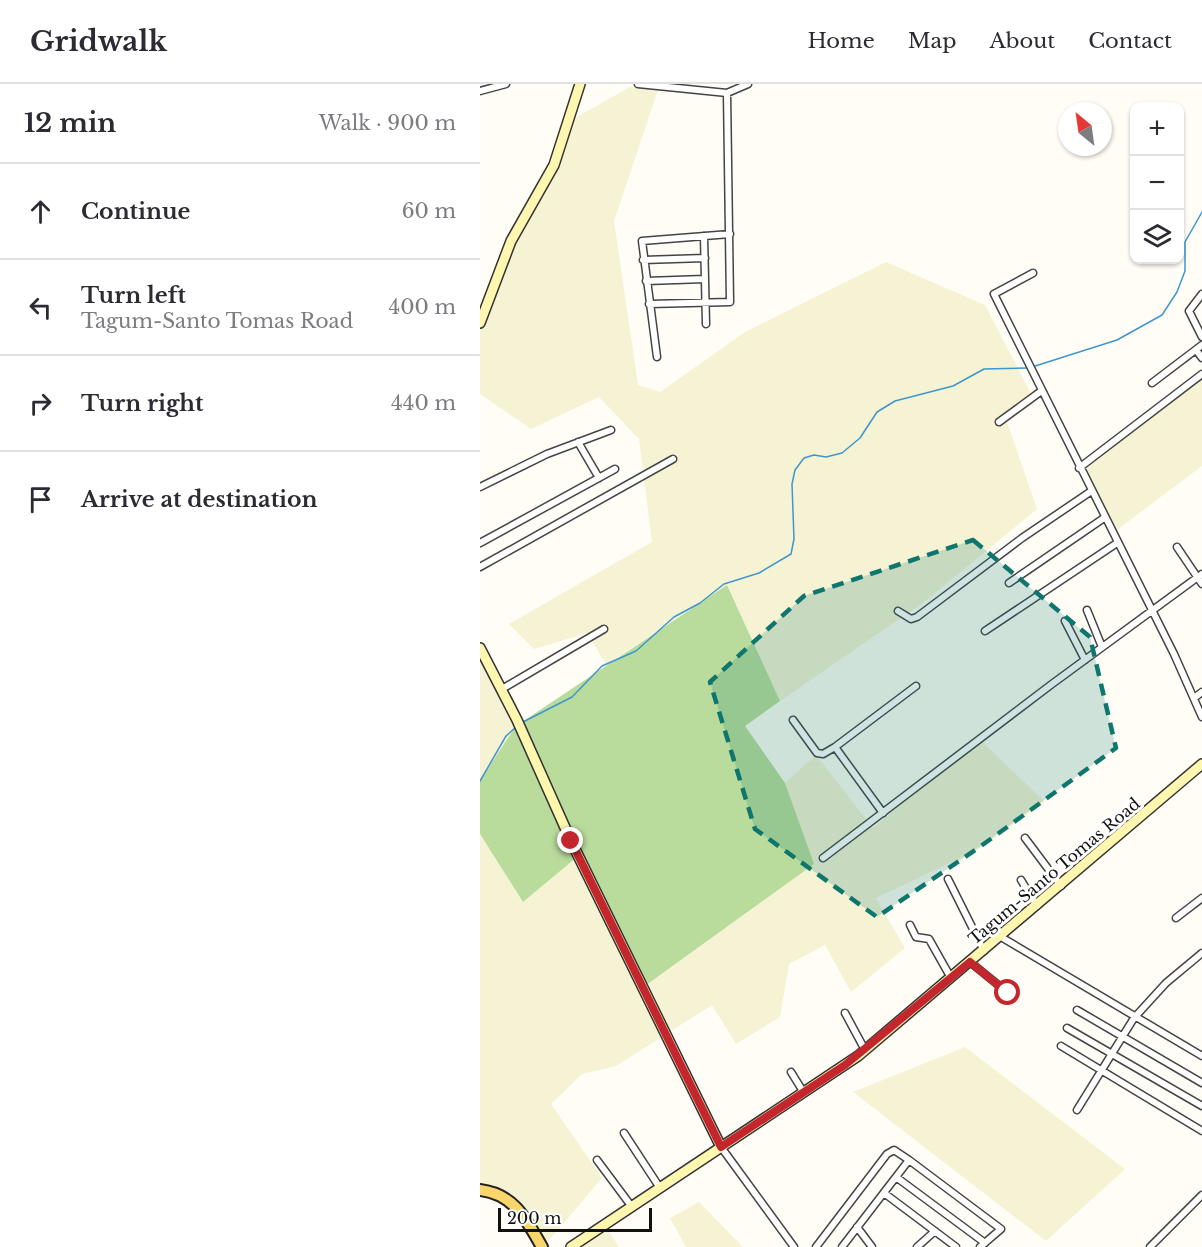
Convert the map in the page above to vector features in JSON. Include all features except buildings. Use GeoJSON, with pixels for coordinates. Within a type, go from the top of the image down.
{"type":"FeatureCollection","features":[{"type":"Feature","properties":{"kind":"main road"},"geometry":{"type":"LineString","coordinates":[[480,1190],[494,1192],[512,1202],[525,1217],[542,1247]]}},
{"type":"Feature","properties":{"kind":"street"},"geometry":{"type":"LineString","coordinates":[[480,91],[506,84]]}},
{"type":"Feature","properties":{"kind":"street"},"geometry":{"type":"LineString","coordinates":[[480,323],[511,241],[554,165],[580,84]]}},
{"type":"Feature","properties":{"kind":"street"},"geometry":{"type":"LineString","coordinates":[[638,84],[727,93],[748,84]]}},
{"type":"Feature","properties":{"kind":"street"},"geometry":{"type":"LineString","coordinates":[[649,304],[730,302],[727,93]]}},
{"type":"Feature","properties":{"kind":"street"},"geometry":{"type":"LineString","coordinates":[[657,357],[641,243],[644,240],[730,234]]}},
{"type":"Feature","properties":{"kind":"street"},"geometry":{"type":"LineString","coordinates":[[704,236],[706,324]]}},
{"type":"Feature","properties":{"kind":"street"},"geometry":{"type":"LineString","coordinates":[[643,260],[705,258]]}},
{"type":"Feature","properties":{"kind":"street"},"geometry":{"type":"LineString","coordinates":[[1033,273],[994,294],[1202,717]]}},
{"type":"Feature","properties":{"kind":"street"},"geometry":{"type":"LineString","coordinates":[[646,281],[705,279]]}},
{"type":"Feature","properties":{"kind":"street"},"geometry":{"type":"LineString","coordinates":[[1202,294],[1189,311],[1202,337]]}},
{"type":"Feature","properties":{"kind":"street"},"geometry":{"type":"LineString","coordinates":[[1152,384],[1199,347],[1202,358]]}},
{"type":"Feature","properties":{"kind":"street"},"geometry":{"type":"LineString","coordinates":[[1079,468],[1202,374]]}},
{"type":"Feature","properties":{"kind":"street"},"geometry":{"type":"LineString","coordinates":[[999,422],[1041,392]]}},
{"type":"Feature","properties":{"kind":"street"},"geometry":{"type":"LineString","coordinates":[[480,487],[547,454],[611,430]]}},
{"type":"Feature","properties":{"kind":"street"},"geometry":{"type":"LineString","coordinates":[[578,442],[599,478]]}},
{"type":"Feature","properties":{"kind":"street"},"geometry":{"type":"LineString","coordinates":[[480,567],[673,459]]}},
{"type":"Feature","properties":{"kind":"street"},"geometry":{"type":"LineString","coordinates":[[480,543],[615,469]]}},
{"type":"Feature","properties":{"kind":"street"},"geometry":{"type":"LineString","coordinates":[[898,611],[911,619],[917,617],[1031,532],[1090,492]]}},
{"type":"Feature","properties":{"kind":"street"},"geometry":{"type":"LineString","coordinates":[[1009,583],[1104,518]]}},
{"type":"Feature","properties":{"kind":"street"},"geometry":{"type":"LineString","coordinates":[[986,631],[1117,543]]}},
{"type":"Feature","properties":{"kind":"street"},"geometry":{"type":"LineString","coordinates":[[1177,547],[1200,576],[1202,584]]}},
{"type":"Feature","properties":{"kind":"street"},"geometry":{"type":"LineString","coordinates":[[823,858],[1102,647],[1200,576]]}},
{"type":"Feature","properties":{"kind":"street"},"geometry":{"type":"LineString","coordinates":[[1087,610],[1102,647]]}},
{"type":"Feature","properties":{"kind":"street"},"geometry":{"type":"LineString","coordinates":[[1065,621],[1085,660]]}},
{"type":"Feature","properties":{"kind":"street"},"geometry":{"type":"LineString","coordinates":[[502,689],[604,629]]}},
{"type":"Feature","properties":{"kind":"street"},"geometry":{"type":"LineString","coordinates":[[480,648],[502,689],[563,825],[721,1147],[794,1247]]}},
{"type":"Feature","properties":{"kind":"street"},"geometry":{"type":"LineString","coordinates":[[793,720],[817,753],[823,754],[916,687]]}},
{"type":"Feature","properties":{"kind":"street"},"geometry":{"type":"LineString","coordinates":[[1194,698],[1202,692]]}},
{"type":"Feature","properties":{"kind":"street"},"geometry":{"type":"LineString","coordinates":[[835,747],[883,813]]}},
{"type":"Feature","properties":{"kind":"street","name":"Tagum-Santo Tomas Road"},"geometry":{"type":"LineString","coordinates":[[571,1247],[865,1050],[1001,937],[1202,764]]}},
{"type":"Feature","properties":{"kind":"street"},"geometry":{"type":"LineString","coordinates":[[1025,838],[1061,886]]}},
{"type":"Feature","properties":{"kind":"street"},"geometry":{"type":"LineString","coordinates":[[948,879],[984,951]]}},
{"type":"Feature","properties":{"kind":"street"},"geometry":{"type":"LineString","coordinates":[[1021,880],[1037,906]]}},
{"type":"Feature","properties":{"kind":"street"},"geometry":{"type":"LineString","coordinates":[[1176,918],[1202,897]]}},
{"type":"Feature","properties":{"kind":"street"},"geometry":{"type":"LineString","coordinates":[[910,925],[916,937],[929,939],[951,978]]}},
{"type":"Feature","properties":{"kind":"street"},"geometry":{"type":"LineString","coordinates":[[1001,937],[1134,1018],[1202,1056]]}},
{"type":"Feature","properties":{"kind":"street"},"geometry":{"type":"LineString","coordinates":[[1077,1110],[1134,1018],[1166,983],[1202,953]]}},
{"type":"Feature","properties":{"kind":"street"},"geometry":{"type":"LineString","coordinates":[[970,962],[1012,997]]}},
{"type":"Feature","properties":{"kind":"street"},"geometry":{"type":"LineString","coordinates":[[1077,1010],[1202,1083]]}},
{"type":"Feature","properties":{"kind":"street"},"geometry":{"type":"LineString","coordinates":[[845,1013],[865,1050]]}},
{"type":"Feature","properties":{"kind":"street"},"geometry":{"type":"LineString","coordinates":[[1067,1028],[1202,1106]]}},
{"type":"Feature","properties":{"kind":"street"},"geometry":{"type":"LineString","coordinates":[[1061,1046],[1202,1131]]}},
{"type":"Feature","properties":{"kind":"street"},"geometry":{"type":"LineString","coordinates":[[791,1072],[804,1093]]}},
{"type":"Feature","properties":{"kind":"street"},"geometry":{"type":"LineString","coordinates":[[624,1133],[660,1188]]}},
{"type":"Feature","properties":{"kind":"street"},"geometry":{"type":"LineString","coordinates":[[816,1247],[887,1154],[894,1150],[1001,1229],[983,1245],[896,1177]]}},
{"type":"Feature","properties":{"kind":"street"},"geometry":{"type":"LineString","coordinates":[[597,1160],[632,1207]]}},
{"type":"Feature","properties":{"kind":"street"},"geometry":{"type":"LineString","coordinates":[[845,1246],[909,1160]]}},
{"type":"Feature","properties":{"kind":"street"},"geometry":{"type":"LineString","coordinates":[[884,1193],[935,1231],[951,1246]]}},
{"type":"Feature","properties":{"kind":"street"},"geometry":{"type":"LineString","coordinates":[[1150,1247],[1202,1196]]}},
{"type":"Feature","properties":{"kind":"street"},"geometry":{"type":"LineString","coordinates":[[857,1227],[873,1247]]}},
{"type":"Feature","properties":{"kind":"street"},"geometry":{"type":"LineString","coordinates":[[917,1247],[935,1231]]}},
{"type":"Feature","properties":{"kind":"highlighted area"},"geometry":{"type":"Polygon","coordinates":[[[973,540],[1090,637],[1116,748],[981,846],[877,917],[755,829],[710,682],[804,596],[973,540]]]}},
{"type":"Feature","properties":{"kind":"shaded area"},"geometry":{"type":"Polygon","coordinates":[[[660,84],[614,221],[638,385],[660,392],[745,332],[886,262],[985,305],[1031,394],[1004,413],[1037,509],[924,602],[780,701],[727,585],[606,665],[588,633],[534,649],[509,624],[652,542],[639,439],[599,397],[531,429],[480,394],[480,330],[510,238],[575,118],[630,87],[660,84]]]}},
{"type":"Feature","properties":{"kind":"shaded area"},"geometry":{"type":"Polygon","coordinates":[[[1202,377],[1202,466],[1113,533],[1082,469],[1202,377]]]}},
{"type":"Feature","properties":{"kind":"shaded area"},"geometry":{"type":"Polygon","coordinates":[[[480,650],[516,726],[480,780],[480,650]]]}},
{"type":"Feature","properties":{"kind":"shaded area"},"geometry":{"type":"Polygon","coordinates":[[[978,738],[1045,802],[979,849],[876,898],[905,948],[851,992],[825,945],[789,964],[780,1017],[736,1044],[712,1005],[616,1066],[582,1074],[551,1104],[602,1178],[546,1244],[520,1202],[496,1189],[480,1187],[480,834],[523,902],[577,857],[813,864],[785,783],[816,755],[873,828],[978,738]]]}},
{"type":"Feature","properties":{"kind":"shaded area"},"geometry":{"type":"Polygon","coordinates":[[[965,1047],[1125,1169],[1046,1241],[853,1092],[965,1047]]]}},
{"type":"Feature","properties":{"kind":"shaded area"},"geometry":{"type":"Polygon","coordinates":[[[699,1202],[743,1247],[686,1247],[670,1218],[699,1202]]]}},
{"type":"Feature","properties":{"kind":"shaded area"},"geometry":{"type":"Polygon","coordinates":[[[607,1229],[619,1247],[580,1247],[607,1229]]]}},
{"type":"Feature","properties":{"kind":"green space"},"geometry":{"type":"Polygon","coordinates":[[[727,585],[780,701],[745,726],[785,783],[814,864],[642,988],[577,857],[523,902],[480,834],[480,780],[516,726],[727,585]]]}},
{"type":"Feature","properties":{"kind":"waterway"},"geometry":{"type":"LineString","coordinates":[[1032,367],[1117,340],[1162,315],[1177,292],[1185,271],[1185,242],[1202,212]]}},
{"type":"Feature","properties":{"kind":"waterway"},"geometry":{"type":"LineString","coordinates":[[523,722],[572,697],[602,666],[636,651],[674,617],[700,603],[724,584],[759,573],[791,554],[794,539],[792,484],[795,470],[804,458],[814,455],[826,457],[842,453],[860,438],[877,412],[895,401],[953,386],[984,369],[1027,368]]}},
{"type":"Feature","properties":{"kind":"waterway"},"geometry":{"type":"LineString","coordinates":[[480,781],[506,736],[516,727]]}},
{"type":"Feature","properties":{"kind":"route"},"geometry":{"type":"LineString","coordinates":[[571,841],[617,931],[710,1129],[721,1147],[834,1074],[970,962],[1008,993]]}}]}
